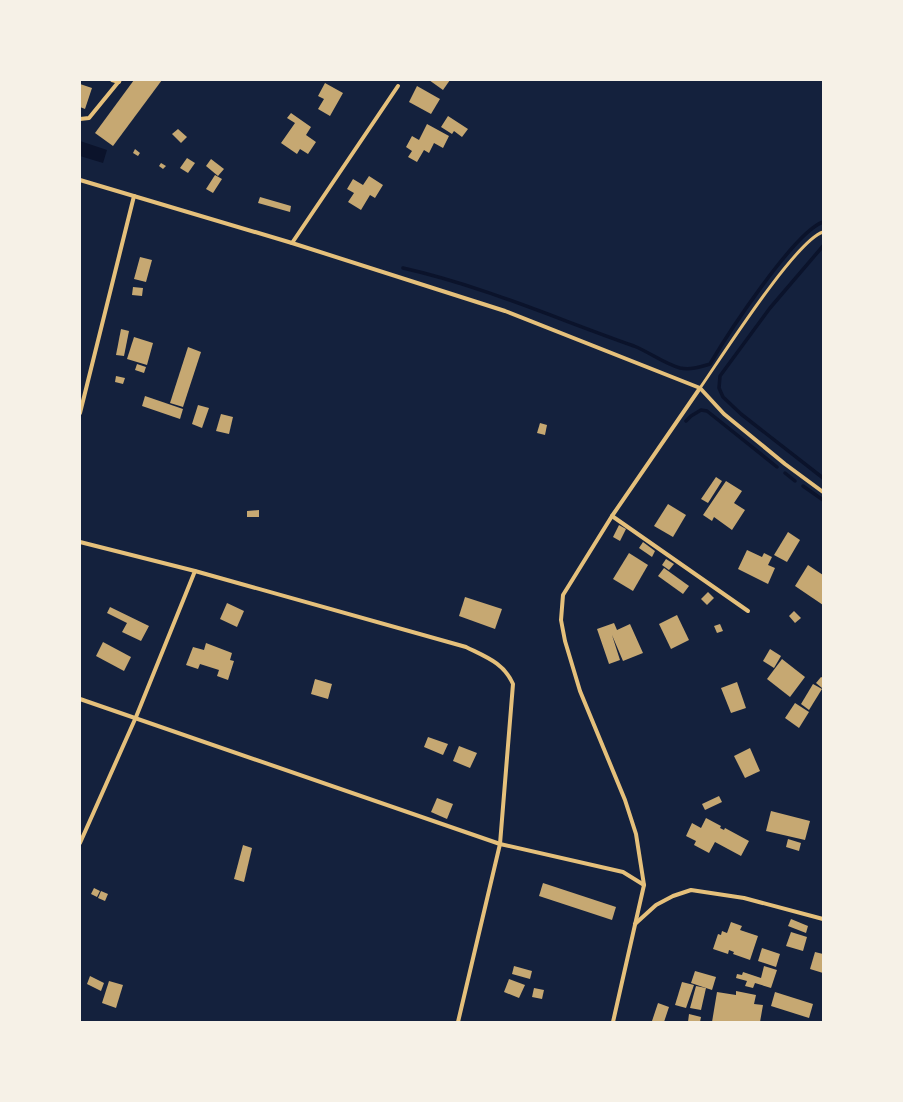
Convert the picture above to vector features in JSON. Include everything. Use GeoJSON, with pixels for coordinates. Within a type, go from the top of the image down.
{"type":"FeatureCollection","features":[{"type":"Feature","properties":{"kind":"street"},"geometry":{"type":"LineString","coordinates":[[112,80],[120,81]]}},
{"type":"Feature","properties":{"kind":"street"},"geometry":{"type":"LineString","coordinates":[[80,119],[89,118],[120,81]]}},
{"type":"Feature","properties":{"kind":"street"},"geometry":{"type":"LineString","coordinates":[[292,243],[398,86]]}},
{"type":"Feature","properties":{"kind":"street"},"geometry":{"type":"LineString","coordinates":[[80,180],[292,243],[505,310],[700,388],[724,414],[785,464],[823,492]]}},
{"type":"Feature","properties":{"kind":"street"},"geometry":{"type":"LineString","coordinates":[[80,413],[134,196]]}},
{"type":"Feature","properties":{"kind":"street"},"geometry":{"type":"LineString","coordinates":[[613,1022],[644,885],[636,834],[625,800],[580,691],[565,641],[561,620],[563,595],[612,516],[700,388]]}},
{"type":"Feature","properties":{"kind":"street"},"geometry":{"type":"LineString","coordinates":[[612,516],[748,611]]}},
{"type":"Feature","properties":{"kind":"street"},"geometry":{"type":"LineString","coordinates":[[80,542],[195,571],[466,647],[498,663],[505,670],[513,684],[500,844],[458,1022]]}},
{"type":"Feature","properties":{"kind":"street"},"geometry":{"type":"LineString","coordinates":[[80,843],[136,717],[195,571]]}},
{"type":"Feature","properties":{"kind":"street"},"geometry":{"type":"LineString","coordinates":[[80,699],[136,717],[500,844],[623,872],[644,885]]}},
{"type":"Feature","properties":{"kind":"street"},"geometry":{"type":"LineString","coordinates":[[635,924],[656,905],[673,896],[691,890],[744,898],[823,920]]}},
{"type":"Feature","properties":{"kind":"lane"},"geometry":{"type":"LineString","coordinates":[[700,388],[776,280],[803,246],[819,233],[823,232]]}},
{"type":"Feature","properties":{"kind":"water"},"geometry":{"type":"Polygon","coordinates":[[[80,141],[107,150],[103,163],[80,156],[80,141]]]}},
{"type":"Feature","properties":{"kind":"building"},"geometry":{"type":"Polygon","coordinates":[[[134,80],[162,80],[113,146],[95,133],[134,80]]]}},
{"type":"Feature","properties":{"kind":"building"},"geometry":{"type":"Polygon","coordinates":[[[429,80],[450,80],[443,90],[429,80]]]}},
{"type":"Feature","properties":{"kind":"building"},"geometry":{"type":"Polygon","coordinates":[[[325,83],[343,93],[330,116],[318,109],[324,99],[318,96],[325,83]]]}},
{"type":"Feature","properties":{"kind":"building"},"geometry":{"type":"Polygon","coordinates":[[[80,84],[92,88],[85,109],[80,107],[80,84]]]}},
{"type":"Feature","properties":{"kind":"building"},"geometry":{"type":"Polygon","coordinates":[[[417,86],[440,99],[431,114],[409,102],[417,86]]]}},
{"type":"Feature","properties":{"kind":"building"},"geometry":{"type":"Polygon","coordinates":[[[291,113],[311,127],[306,135],[316,142],[308,154],[300,149],[297,154],[281,143],[295,123],[287,118],[291,113]]]}},
{"type":"Feature","properties":{"kind":"building"},"geometry":{"type":"Polygon","coordinates":[[[448,116],[468,129],[462,137],[454,131],[452,134],[441,127],[448,116]]]}},
{"type":"Feature","properties":{"kind":"building"},"geometry":{"type":"Polygon","coordinates":[[[427,124],[449,136],[443,148],[434,143],[429,153],[424,150],[417,162],[408,157],[412,151],[406,147],[412,136],[419,140],[427,124]]]}},
{"type":"Feature","properties":{"kind":"building"},"geometry":{"type":"Polygon","coordinates":[[[178,129],[187,137],[181,143],[172,134],[178,129]]]}},
{"type":"Feature","properties":{"kind":"building"},"geometry":{"type":"Polygon","coordinates":[[[135,149],[140,153],[138,156],[133,153],[135,149]]]}},
{"type":"Feature","properties":{"kind":"building"},"geometry":{"type":"Polygon","coordinates":[[[187,158],[195,163],[188,173],[180,168],[187,158]]]}},
{"type":"Feature","properties":{"kind":"building"},"geometry":{"type":"Polygon","coordinates":[[[211,159],[224,169],[218,176],[206,166],[211,159]]]}},
{"type":"Feature","properties":{"kind":"building"},"geometry":{"type":"Polygon","coordinates":[[[161,163],[166,166],[163,169],[159,166],[161,163]]]}},
{"type":"Feature","properties":{"kind":"building"},"geometry":{"type":"Polygon","coordinates":[[[215,175],[222,179],[213,193],[206,189],[215,175]]]}},
{"type":"Feature","properties":{"kind":"building"},"geometry":{"type":"Polygon","coordinates":[[[369,176],[383,185],[375,198],[370,195],[361,210],[348,202],[354,193],[347,189],[353,179],[363,185],[369,176]]]}},
{"type":"Feature","properties":{"kind":"building"},"geometry":{"type":"Polygon","coordinates":[[[260,197],[291,206],[290,212],[258,203],[260,197]]]}},
{"type":"Feature","properties":{"kind":"building"},"geometry":{"type":"Polygon","coordinates":[[[140,257],[152,260],[146,282],[134,279],[140,257]]]}},
{"type":"Feature","properties":{"kind":"building"},"geometry":{"type":"Polygon","coordinates":[[[133,287],[143,288],[142,296],[132,295],[133,287]]]}},
{"type":"Feature","properties":{"kind":"building"},"geometry":{"type":"Polygon","coordinates":[[[121,329],[129,331],[124,356],[116,355],[121,329]]]}},
{"type":"Feature","properties":{"kind":"building"},"geometry":{"type":"Polygon","coordinates":[[[134,337],[153,343],[147,365],[127,359],[134,337]]]}},
{"type":"Feature","properties":{"kind":"building"},"geometry":{"type":"Polygon","coordinates":[[[188,347],[201,352],[183,407],[170,403],[188,347]]]}},
{"type":"Feature","properties":{"kind":"building"},"geometry":{"type":"Polygon","coordinates":[[[137,364],[146,367],[144,373],[135,370],[137,364]]]}},
{"type":"Feature","properties":{"kind":"building"},"geometry":{"type":"Polygon","coordinates":[[[116,376],[125,378],[123,384],[115,382],[116,376]]]}},
{"type":"Feature","properties":{"kind":"building"},"geometry":{"type":"Polygon","coordinates":[[[145,396],[183,409],[180,419],[142,406],[145,396]]]}},
{"type":"Feature","properties":{"kind":"building"},"geometry":{"type":"Polygon","coordinates":[[[198,405],[209,408],[202,428],[192,424],[198,405]]]}},
{"type":"Feature","properties":{"kind":"building"},"geometry":{"type":"Polygon","coordinates":[[[221,414],[233,417],[229,434],[216,431],[221,414]]]}},
{"type":"Feature","properties":{"kind":"building"},"geometry":{"type":"Polygon","coordinates":[[[540,423],[547,425],[545,435],[537,433],[540,423]]]}},
{"type":"Feature","properties":{"kind":"building"},"geometry":{"type":"Polygon","coordinates":[[[716,477],[722,481],[708,503],[701,499],[716,477]]]}},
{"type":"Feature","properties":{"kind":"building"},"geometry":{"type":"Polygon","coordinates":[[[726,481],[742,491],[734,503],[745,510],[732,530],[714,517],[712,521],[703,515],[726,481]]]}},
{"type":"Feature","properties":{"kind":"building"},"geometry":{"type":"Polygon","coordinates":[[[668,504],[686,515],[673,537],[654,526],[668,504]]]}},
{"type":"Feature","properties":{"kind":"building"},"geometry":{"type":"Polygon","coordinates":[[[259,510],[259,517],[247,517],[247,511],[259,510]]]}},
{"type":"Feature","properties":{"kind":"building"},"geometry":{"type":"Polygon","coordinates":[[[619,525],[626,529],[620,541],[613,537],[619,525]]]}},
{"type":"Feature","properties":{"kind":"building"},"geometry":{"type":"Polygon","coordinates":[[[788,532],[800,540],[787,562],[774,555],[788,532]]]}},
{"type":"Feature","properties":{"kind":"building"},"geometry":{"type":"Polygon","coordinates":[[[643,542],[655,551],[652,557],[639,548],[643,542]]]}},
{"type":"Feature","properties":{"kind":"building"},"geometry":{"type":"Polygon","coordinates":[[[747,550],[762,557],[764,553],[772,557],[768,565],[775,568],[768,584],[738,569],[747,550]]]}},
{"type":"Feature","properties":{"kind":"building"},"geometry":{"type":"Polygon","coordinates":[[[629,553],[648,565],[633,591],[613,579],[629,553]]]}},
{"type":"Feature","properties":{"kind":"building"},"geometry":{"type":"Polygon","coordinates":[[[666,559],[674,564],[669,570],[662,565],[666,559]]]}},
{"type":"Feature","properties":{"kind":"building"},"geometry":{"type":"Polygon","coordinates":[[[808,565],[823,575],[823,605],[795,586],[808,565]]]}},
{"type":"Feature","properties":{"kind":"building"},"geometry":{"type":"Polygon","coordinates":[[[664,568],[689,586],[683,594],[658,576],[664,568]]]}},
{"type":"Feature","properties":{"kind":"building"},"geometry":{"type":"Polygon","coordinates":[[[708,592],[714,598],[707,605],[701,599],[708,592]]]}},
{"type":"Feature","properties":{"kind":"building"},"geometry":{"type":"Polygon","coordinates":[[[465,597],[502,609],[495,629],[459,616],[465,597]]]}},
{"type":"Feature","properties":{"kind":"building"},"geometry":{"type":"Polygon","coordinates":[[[227,603],[244,611],[237,627],[220,619],[227,603]]]}},
{"type":"Feature","properties":{"kind":"building"},"geometry":{"type":"Polygon","coordinates":[[[110,607],[149,626],[141,641],[122,632],[127,623],[107,613],[110,607]]]}},
{"type":"Feature","properties":{"kind":"building"},"geometry":{"type":"Polygon","coordinates":[[[794,611],[801,618],[795,623],[789,616],[794,611]]]}},
{"type":"Feature","properties":{"kind":"building"},"geometry":{"type":"Polygon","coordinates":[[[677,615],[689,640],[671,649],[659,624],[677,615]]]}},
{"type":"Feature","properties":{"kind":"building"},"geometry":{"type":"Polygon","coordinates":[[[614,623],[617,630],[630,624],[643,653],[623,661],[612,635],[620,660],[609,664],[597,629],[614,623]]]}},
{"type":"Feature","properties":{"kind":"building"},"geometry":{"type":"Polygon","coordinates":[[[720,624],[723,631],[717,633],[714,626],[720,624]]]}},
{"type":"Feature","properties":{"kind":"building"},"geometry":{"type":"Polygon","coordinates":[[[103,642],[131,657],[124,671],[96,656],[103,642]]]}},
{"type":"Feature","properties":{"kind":"building"},"geometry":{"type":"Polygon","coordinates":[[[206,643],[232,653],[230,660],[234,661],[228,680],[217,676],[219,670],[200,664],[198,669],[186,665],[193,647],[204,650],[206,643]]]}},
{"type":"Feature","properties":{"kind":"building"},"geometry":{"type":"Polygon","coordinates":[[[770,649],[781,656],[774,668],[763,661],[770,649]]]}},
{"type":"Feature","properties":{"kind":"building"},"geometry":{"type":"Polygon","coordinates":[[[782,659],[805,677],[790,697],[767,679],[782,659]]]}},
{"type":"Feature","properties":{"kind":"building"},"geometry":{"type":"Polygon","coordinates":[[[821,677],[823,678],[822,688],[816,683],[821,677]]]}},
{"type":"Feature","properties":{"kind":"building"},"geometry":{"type":"Polygon","coordinates":[[[315,679],[332,684],[328,699],[311,694],[315,679]]]}},
{"type":"Feature","properties":{"kind":"building"},"geometry":{"type":"Polygon","coordinates":[[[737,682],[746,708],[731,713],[721,688],[737,682]]]}},
{"type":"Feature","properties":{"kind":"building"},"geometry":{"type":"Polygon","coordinates":[[[813,684],[822,689],[809,710],[801,704],[813,684]]]}},
{"type":"Feature","properties":{"kind":"building"},"geometry":{"type":"Polygon","coordinates":[[[795,703],[809,712],[799,728],[785,718],[795,703]]]}},
{"type":"Feature","properties":{"kind":"building"},"geometry":{"type":"Polygon","coordinates":[[[428,737],[448,744],[443,755],[424,747],[428,737]]]}},
{"type":"Feature","properties":{"kind":"building"},"geometry":{"type":"Polygon","coordinates":[[[459,746],[477,753],[470,768],[453,761],[459,746]]]}},
{"type":"Feature","properties":{"kind":"building"},"geometry":{"type":"Polygon","coordinates":[[[750,748],[760,771],[745,778],[734,756],[750,748]]]}},
{"type":"Feature","properties":{"kind":"building"},"geometry":{"type":"Polygon","coordinates":[[[719,796],[722,802],[705,810],[702,804],[719,796]]]}},
{"type":"Feature","properties":{"kind":"building"},"geometry":{"type":"Polygon","coordinates":[[[437,798],[453,804],[447,819],[431,812],[437,798]]]}},
{"type":"Feature","properties":{"kind":"building"},"geometry":{"type":"Polygon","coordinates":[[[771,811],[810,821],[805,840],[766,831],[771,811]]]}},
{"type":"Feature","properties":{"kind":"building"},"geometry":{"type":"Polygon","coordinates":[[[706,818],[721,826],[720,828],[724,830],[725,828],[749,841],[741,856],[715,842],[709,853],[694,845],[696,841],[686,836],[692,823],[701,828],[706,818]]]}},
{"type":"Feature","properties":{"kind":"building"},"geometry":{"type":"Polygon","coordinates":[[[788,839],[801,843],[799,851],[786,847],[788,839]]]}},
{"type":"Feature","properties":{"kind":"building"},"geometry":{"type":"Polygon","coordinates":[[[243,845],[252,848],[244,882],[234,879],[243,845]]]}},
{"type":"Feature","properties":{"kind":"building"},"geometry":{"type":"Polygon","coordinates":[[[543,883],[616,907],[612,920],[539,896],[543,883]]]}},
{"type":"Feature","properties":{"kind":"building"},"geometry":{"type":"Polygon","coordinates":[[[94,888],[100,891],[97,897],[91,894],[94,888]]]}},
{"type":"Feature","properties":{"kind":"building"},"geometry":{"type":"Polygon","coordinates":[[[101,891],[108,894],[105,901],[98,898],[101,891]]]}},
{"type":"Feature","properties":{"kind":"building"},"geometry":{"type":"Polygon","coordinates":[[[791,919],[808,926],[806,933],[788,926],[791,919]]]}},
{"type":"Feature","properties":{"kind":"building"},"geometry":{"type":"Polygon","coordinates":[[[731,922],[742,926],[740,930],[758,936],[750,960],[733,954],[734,952],[729,950],[728,954],[713,949],[718,934],[721,935],[722,931],[727,933],[731,922]]]}},
{"type":"Feature","properties":{"kind":"building"},"geometry":{"type":"Polygon","coordinates":[[[791,932],[807,937],[803,951],[786,946],[791,932]]]}},
{"type":"Feature","properties":{"kind":"building"},"geometry":{"type":"Polygon","coordinates":[[[762,948],[780,954],[776,967],[758,961],[762,948]]]}},
{"type":"Feature","properties":{"kind":"building"},"geometry":{"type":"Polygon","coordinates":[[[815,952],[823,954],[823,973],[810,969],[815,952]]]}},
{"type":"Feature","properties":{"kind":"building"},"geometry":{"type":"Polygon","coordinates":[[[514,966],[532,971],[530,979],[512,974],[514,966]]]}},
{"type":"Feature","properties":{"kind":"building"},"geometry":{"type":"Polygon","coordinates":[[[764,966],[777,970],[771,988],[755,983],[753,988],[745,986],[747,981],[736,978],[737,974],[742,975],[743,972],[761,978],[764,966]]]}},
{"type":"Feature","properties":{"kind":"building"},"geometry":{"type":"Polygon","coordinates":[[[695,971],[716,977],[712,990],[691,983],[695,971]]]}},
{"type":"Feature","properties":{"kind":"building"},"geometry":{"type":"Polygon","coordinates":[[[90,976],[104,983],[101,991],[87,984],[90,976]]]}},
{"type":"Feature","properties":{"kind":"building"},"geometry":{"type":"Polygon","coordinates":[[[509,979],[525,985],[519,998],[504,992],[509,979]]]}},
{"type":"Feature","properties":{"kind":"building"},"geometry":{"type":"Polygon","coordinates":[[[109,981],[123,985],[116,1008],[102,1003],[109,981]]]}},
{"type":"Feature","properties":{"kind":"building"},"geometry":{"type":"Polygon","coordinates":[[[682,982],[694,985],[686,1008],[675,1005],[682,982]]]}},
{"type":"Feature","properties":{"kind":"building"},"geometry":{"type":"Polygon","coordinates":[[[696,986],[706,988],[701,1010],[690,1008],[696,986]]]}},
{"type":"Feature","properties":{"kind":"building"},"geometry":{"type":"Polygon","coordinates":[[[534,988],[544,990],[542,999],[532,997],[534,988]]]}},
{"type":"Feature","properties":{"kind":"building"},"geometry":{"type":"Polygon","coordinates":[[[736,991],[756,995],[754,1004],[763,1005],[760,1022],[712,1022],[717,992],[736,995],[736,991]]]}},
{"type":"Feature","properties":{"kind":"building"},"geometry":{"type":"Polygon","coordinates":[[[775,992],[813,1004],[809,1018],[771,1006],[775,992]]]}},
{"type":"Feature","properties":{"kind":"building"},"geometry":{"type":"Polygon","coordinates":[[[658,1003],[669,1007],[664,1022],[652,1021],[658,1003]]]}},
{"type":"Feature","properties":{"kind":"building"},"geometry":{"type":"Polygon","coordinates":[[[689,1014],[701,1017],[700,1022],[688,1022],[689,1014]]]}},
{"type":"Feature","properties":{"kind":"waterway"},"geometry":{"type":"LineString","coordinates":[[403,268],[433,275],[491,293],[634,346],[663,361],[684,369],[710,364],[746,309],[779,264],[796,244],[811,230],[823,222]]}},
{"type":"Feature","properties":{"kind":"waterway"},"geometry":{"type":"LineString","coordinates":[[823,246],[770,308],[720,376],[719,388],[723,397],[741,414],[823,478]]}},
{"type":"Feature","properties":{"kind":"waterway"},"geometry":{"type":"LineString","coordinates":[[686,421],[701,410],[707,411],[777,467]]}},
{"type":"Feature","properties":{"kind":"waterway"},"geometry":{"type":"LineString","coordinates":[[785,473],[795,481]]}},
{"type":"Feature","properties":{"kind":"waterway"},"geometry":{"type":"LineString","coordinates":[[803,486],[823,500]]}}]}
